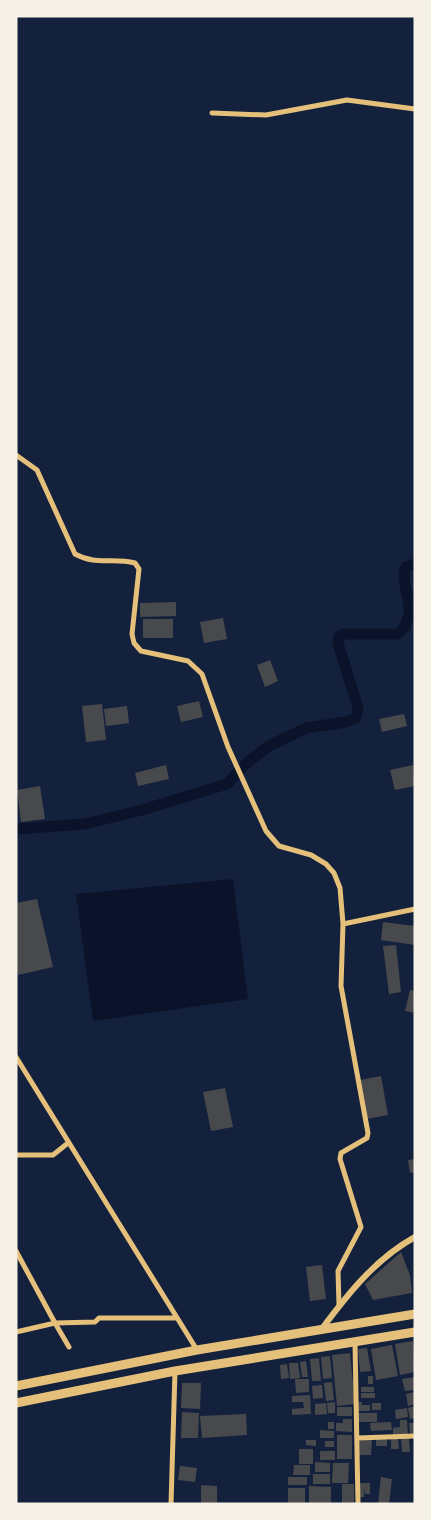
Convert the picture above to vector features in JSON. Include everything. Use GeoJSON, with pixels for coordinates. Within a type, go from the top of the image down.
{"type":"FeatureCollection","features":[{"type":"Feature","properties":{"kind":"highway"},"geometry":{"type":"LineString","coordinates":[[16,1386],[197,1350],[415,1314]]}},
{"type":"Feature","properties":{"kind":"highway"},"geometry":{"type":"LineString","coordinates":[[16,1403],[176,1371],[415,1332]]}},
{"type":"Feature","properties":{"kind":"street"},"geometry":{"type":"LineString","coordinates":[[212,113],[266,115],[347,100],[415,109]]}},
{"type":"Feature","properties":{"kind":"street"},"geometry":{"type":"LineString","coordinates":[[16,455],[37,470],[75,554],[88,562],[125,560],[135,563],[139,570],[132,634],[134,643],[141,651],[188,661],[196,666],[202,674],[228,747],[266,831],[279,846],[311,855],[326,864],[334,873],[340,888],[343,924],[341,986],[368,1133],[367,1138],[341,1153],[340,1159],[361,1227],[338,1271],[339,1305]]}},
{"type":"Feature","properties":{"kind":"street"},"geometry":{"type":"LineString","coordinates":[[343,924],[415,909]]}},
{"type":"Feature","properties":{"kind":"street"},"geometry":{"type":"LineString","coordinates":[[16,1057],[197,1350]]}},
{"type":"Feature","properties":{"kind":"street"},"geometry":{"type":"LineString","coordinates":[[16,1155],[53,1155],[68,1142]]}},
{"type":"Feature","properties":{"kind":"street"},"geometry":{"type":"LineString","coordinates":[[321,1330],[339,1305],[384,1258],[415,1238]]}},
{"type":"Feature","properties":{"kind":"street"},"geometry":{"type":"LineString","coordinates":[[16,1251],[69,1347]]}},
{"type":"Feature","properties":{"kind":"street"},"geometry":{"type":"LineString","coordinates":[[16,1332],[55,1323],[94,1322],[99,1318],[177,1318]]}},
{"type":"Feature","properties":{"kind":"street"},"geometry":{"type":"LineString","coordinates":[[355,1343],[358,1504]]}},
{"type":"Feature","properties":{"kind":"street"},"geometry":{"type":"LineString","coordinates":[[171,1504],[176,1371]]}},
{"type":"Feature","properties":{"kind":"street"},"geometry":{"type":"LineString","coordinates":[[356,1438],[415,1436]]}},
{"type":"Feature","properties":{"kind":"water"},"geometry":{"type":"Polygon","coordinates":[[[233,879],[248,999],[93,1021],[76,894],[233,879]]]}},
{"type":"Feature","properties":{"kind":"building"},"geometry":{"type":"Polygon","coordinates":[[[176,602],[176,616],[140,617],[140,603],[176,602]]]}},
{"type":"Feature","properties":{"kind":"building"},"geometry":{"type":"Polygon","coordinates":[[[223,618],[227,639],[204,643],[200,622],[223,618]]]}},
{"type":"Feature","properties":{"kind":"building"},"geometry":{"type":"Polygon","coordinates":[[[143,619],[173,619],[173,638],[143,638],[143,619]]]}},
{"type":"Feature","properties":{"kind":"building"},"geometry":{"type":"Polygon","coordinates":[[[270,660],[278,681],[265,687],[257,665],[270,660]]]}},
{"type":"Feature","properties":{"kind":"building"},"geometry":{"type":"Polygon","coordinates":[[[199,701],[203,717],[181,722],[177,706],[199,701]]]}},
{"type":"Feature","properties":{"kind":"building"},"geometry":{"type":"Polygon","coordinates":[[[102,704],[106,740],[86,742],[82,706],[102,704]]]}},
{"type":"Feature","properties":{"kind":"building"},"geometry":{"type":"Polygon","coordinates":[[[127,706],[129,723],[106,726],[104,709],[127,706]]]}},
{"type":"Feature","properties":{"kind":"building"},"geometry":{"type":"Polygon","coordinates":[[[404,714],[407,726],[382,732],[379,719],[404,714]]]}},
{"type":"Feature","properties":{"kind":"building"},"geometry":{"type":"Polygon","coordinates":[[[166,765],[169,779],[138,786],[135,773],[166,765]]]}},
{"type":"Feature","properties":{"kind":"building"},"geometry":{"type":"Polygon","coordinates":[[[413,765],[415,786],[395,790],[390,770],[413,765]]]}},
{"type":"Feature","properties":{"kind":"building"},"geometry":{"type":"Polygon","coordinates":[[[40,786],[45,819],[21,822],[17,790],[40,786]]]}},
{"type":"Feature","properties":{"kind":"building"},"geometry":{"type":"Polygon","coordinates":[[[37,899],[53,967],[18,975],[16,966],[16,903],[37,899]]]}},
{"type":"Feature","properties":{"kind":"building"},"geometry":{"type":"Polygon","coordinates":[[[383,922],[415,926],[415,945],[381,940],[383,922]]]}},
{"type":"Feature","properties":{"kind":"building"},"geometry":{"type":"Polygon","coordinates":[[[396,945],[401,992],[389,994],[383,946],[396,945]]]}},
{"type":"Feature","properties":{"kind":"building"},"geometry":{"type":"Polygon","coordinates":[[[410,990],[415,991],[415,1013],[405,1011],[410,990]]]}},
{"type":"Feature","properties":{"kind":"building"},"geometry":{"type":"Polygon","coordinates":[[[381,1076],[388,1115],[367,1119],[360,1080],[381,1076]]]}},
{"type":"Feature","properties":{"kind":"building"},"geometry":{"type":"Polygon","coordinates":[[[225,1088],[233,1127],[211,1131],[203,1092],[225,1088]]]}},
{"type":"Feature","properties":{"kind":"building"},"geometry":{"type":"Polygon","coordinates":[[[415,1159],[415,1172],[410,1173],[408,1160],[415,1159]]]}},
{"type":"Feature","properties":{"kind":"building"},"geometry":{"type":"Polygon","coordinates":[[[401,1252],[410,1275],[412,1293],[373,1300],[365,1284],[401,1252]]]}},
{"type":"Feature","properties":{"kind":"building"},"geometry":{"type":"Polygon","coordinates":[[[322,1265],[326,1299],[310,1301],[306,1267],[322,1265]]]}},
{"type":"Feature","properties":{"kind":"building"},"geometry":{"type":"Polygon","coordinates":[[[413,1341],[415,1372],[400,1375],[395,1344],[413,1341]]]}},
{"type":"Feature","properties":{"kind":"building"},"geometry":{"type":"Polygon","coordinates":[[[392,1345],[398,1376],[376,1380],[371,1349],[392,1345]]]}},
{"type":"Feature","properties":{"kind":"building"},"geometry":{"type":"Polygon","coordinates":[[[367,1348],[371,1371],[360,1372],[358,1349],[367,1348]]]}},
{"type":"Feature","properties":{"kind":"building"},"geometry":{"type":"Polygon","coordinates":[[[350,1353],[355,1404],[337,1406],[332,1355],[350,1353]]]}},
{"type":"Feature","properties":{"kind":"building"},"geometry":{"type":"Polygon","coordinates":[[[330,1356],[332,1378],[323,1379],[321,1357],[330,1356]]]}},
{"type":"Feature","properties":{"kind":"building"},"geometry":{"type":"Polygon","coordinates":[[[319,1358],[321,1381],[312,1381],[310,1359],[319,1358]]]}},
{"type":"Feature","properties":{"kind":"building"},"geometry":{"type":"Polygon","coordinates":[[[306,1361],[308,1377],[302,1377],[300,1362],[306,1361]]]}},
{"type":"Feature","properties":{"kind":"building"},"geometry":{"type":"Polygon","coordinates":[[[289,1363],[298,1363],[300,1378],[290,1379],[289,1363]]]}},
{"type":"Feature","properties":{"kind":"building"},"geometry":{"type":"Polygon","coordinates":[[[287,1364],[289,1378],[281,1379],[280,1365],[287,1364]]]}},
{"type":"Feature","properties":{"kind":"building"},"geometry":{"type":"Polygon","coordinates":[[[368,1376],[373,1376],[373,1384],[368,1384],[368,1376]]]}},
{"type":"Feature","properties":{"kind":"building"},"geometry":{"type":"Polygon","coordinates":[[[415,1377],[415,1390],[405,1391],[402,1379],[415,1377]]]}},
{"type":"Feature","properties":{"kind":"building"},"geometry":{"type":"Polygon","coordinates":[[[295,1379],[309,1379],[309,1392],[296,1393],[295,1379]]]}},
{"type":"Feature","properties":{"kind":"building"},"geometry":{"type":"Polygon","coordinates":[[[332,1382],[334,1400],[326,1401],[324,1383],[332,1382]]]}},
{"type":"Feature","properties":{"kind":"building"},"geometry":{"type":"Polygon","coordinates":[[[182,1383],[201,1383],[200,1409],[181,1408],[182,1383]]]}},
{"type":"Feature","properties":{"kind":"building"},"geometry":{"type":"Polygon","coordinates":[[[322,1385],[323,1398],[313,1399],[312,1386],[322,1385]]]}},
{"type":"Feature","properties":{"kind":"building"},"geometry":{"type":"Polygon","coordinates":[[[361,1387],[374,1387],[374,1392],[361,1392],[361,1387]]]}},
{"type":"Feature","properties":{"kind":"building"},"geometry":{"type":"Polygon","coordinates":[[[415,1392],[415,1404],[408,1406],[406,1394],[415,1392]]]}},
{"type":"Feature","properties":{"kind":"building"},"geometry":{"type":"Polygon","coordinates":[[[361,1393],[375,1393],[375,1398],[361,1398],[361,1393]]]}},
{"type":"Feature","properties":{"kind":"building"},"geometry":{"type":"Polygon","coordinates":[[[310,1395],[311,1414],[292,1415],[292,1409],[304,1408],[303,1402],[292,1402],[292,1396],[310,1395]]]}},
{"type":"Feature","properties":{"kind":"building"},"geometry":{"type":"Polygon","coordinates":[[[335,1402],[335,1413],[328,1413],[327,1403],[335,1402]]]}},
{"type":"Feature","properties":{"kind":"building"},"geometry":{"type":"Polygon","coordinates":[[[358,1402],[362,1402],[362,1405],[370,1405],[370,1411],[358,1411],[358,1402]]]}},
{"type":"Feature","properties":{"kind":"building"},"geometry":{"type":"Polygon","coordinates":[[[326,1403],[327,1414],[315,1415],[315,1404],[326,1403]]]}},
{"type":"Feature","properties":{"kind":"building"},"geometry":{"type":"Polygon","coordinates":[[[372,1403],[381,1403],[381,1410],[372,1410],[372,1403]]]}},
{"type":"Feature","properties":{"kind":"building"},"geometry":{"type":"Polygon","coordinates":[[[415,1406],[415,1418],[410,1419],[408,1408],[415,1406]]]}},
{"type":"Feature","properties":{"kind":"building"},"geometry":{"type":"Polygon","coordinates":[[[337,1407],[352,1407],[352,1416],[337,1416],[337,1407]]]}},
{"type":"Feature","properties":{"kind":"building"},"geometry":{"type":"Polygon","coordinates":[[[407,1408],[408,1417],[396,1419],[395,1410],[407,1408]]]}},
{"type":"Feature","properties":{"kind":"building"},"geometry":{"type":"Polygon","coordinates":[[[182,1412],[199,1413],[198,1438],[181,1438],[182,1412]]]}},
{"type":"Feature","properties":{"kind":"building"},"geometry":{"type":"Polygon","coordinates":[[[358,1413],[377,1413],[377,1422],[358,1422],[358,1413]]]}},
{"type":"Feature","properties":{"kind":"building"},"geometry":{"type":"Polygon","coordinates":[[[246,1414],[247,1435],[202,1438],[200,1416],[246,1414]]]}},
{"type":"Feature","properties":{"kind":"building"},"geometry":{"type":"Polygon","coordinates":[[[343,1419],[352,1419],[352,1432],[336,1431],[336,1423],[343,1423],[343,1419]]]}},
{"type":"Feature","properties":{"kind":"building"},"geometry":{"type":"Polygon","coordinates":[[[400,1420],[407,1420],[408,1435],[393,1436],[393,1428],[400,1427],[400,1420]]]}},
{"type":"Feature","properties":{"kind":"building"},"geometry":{"type":"Polygon","coordinates":[[[328,1422],[334,1422],[334,1429],[328,1429],[328,1422]]]}},
{"type":"Feature","properties":{"kind":"building"},"geometry":{"type":"Polygon","coordinates":[[[391,1422],[392,1430],[371,1431],[370,1423],[391,1422]]]}},
{"type":"Feature","properties":{"kind":"building"},"geometry":{"type":"Polygon","coordinates":[[[409,1423],[415,1423],[415,1434],[410,1434],[409,1423]]]}},
{"type":"Feature","properties":{"kind":"building"},"geometry":{"type":"Polygon","coordinates":[[[320,1430],[334,1431],[334,1438],[320,1438],[320,1430]]]}},
{"type":"Feature","properties":{"kind":"building"},"geometry":{"type":"Polygon","coordinates":[[[337,1435],[352,1435],[352,1459],[337,1459],[337,1435]]]}},
{"type":"Feature","properties":{"kind":"building"},"geometry":{"type":"Polygon","coordinates":[[[398,1438],[399,1449],[391,1449],[391,1439],[398,1438]]]}},
{"type":"Feature","properties":{"kind":"building"},"geometry":{"type":"Polygon","coordinates":[[[409,1438],[410,1452],[402,1452],[401,1439],[409,1438]]]}},
{"type":"Feature","properties":{"kind":"building"},"geometry":{"type":"Polygon","coordinates":[[[358,1439],[372,1439],[371,1455],[358,1455],[358,1439]]]}},
{"type":"Feature","properties":{"kind":"building"},"geometry":{"type":"Polygon","coordinates":[[[376,1439],[387,1439],[387,1446],[376,1446],[376,1439]]]}},
{"type":"Feature","properties":{"kind":"building"},"geometry":{"type":"Polygon","coordinates":[[[306,1440],[316,1440],[316,1446],[306,1445],[306,1440]]]}},
{"type":"Feature","properties":{"kind":"building"},"geometry":{"type":"Polygon","coordinates":[[[325,1441],[334,1441],[334,1447],[325,1447],[325,1441]]]}},
{"type":"Feature","properties":{"kind":"building"},"geometry":{"type":"Polygon","coordinates":[[[299,1449],[313,1449],[313,1464],[299,1464],[299,1449]]]}},
{"type":"Feature","properties":{"kind":"building"},"geometry":{"type":"Polygon","coordinates":[[[320,1451],[335,1451],[335,1460],[320,1460],[320,1451]]]}},
{"type":"Feature","properties":{"kind":"building"},"geometry":{"type":"Polygon","coordinates":[[[315,1462],[330,1463],[330,1472],[315,1472],[315,1462]]]}},
{"type":"Feature","properties":{"kind":"building"},"geometry":{"type":"Polygon","coordinates":[[[333,1463],[349,1463],[348,1483],[332,1483],[333,1463]]]}},
{"type":"Feature","properties":{"kind":"building"},"geometry":{"type":"Polygon","coordinates":[[[294,1465],[310,1465],[310,1475],[293,1475],[294,1465]]]}},
{"type":"Feature","properties":{"kind":"building"},"geometry":{"type":"Polygon","coordinates":[[[180,1466],[197,1468],[195,1482],[178,1480],[180,1466]]]}},
{"type":"Feature","properties":{"kind":"building"},"geometry":{"type":"Polygon","coordinates":[[[313,1474],[330,1474],[330,1484],[313,1484],[313,1474]]]}},
{"type":"Feature","properties":{"kind":"building"},"geometry":{"type":"Polygon","coordinates":[[[288,1477],[307,1477],[307,1485],[288,1485],[288,1477]]]}},
{"type":"Feature","properties":{"kind":"building"},"geometry":{"type":"Polygon","coordinates":[[[381,1477],[392,1479],[389,1504],[378,1504],[381,1477]]]}},
{"type":"Feature","properties":{"kind":"building"},"geometry":{"type":"Polygon","coordinates":[[[359,1483],[370,1483],[370,1494],[365,1494],[364,1487],[364,1497],[359,1497],[359,1483]]]}},
{"type":"Feature","properties":{"kind":"building"},"geometry":{"type":"Polygon","coordinates":[[[342,1484],[354,1484],[354,1504],[342,1504],[342,1484]]]}},
{"type":"Feature","properties":{"kind":"building"},"geometry":{"type":"Polygon","coordinates":[[[201,1485],[217,1486],[217,1504],[201,1504],[201,1485]]]}},
{"type":"Feature","properties":{"kind":"building"},"geometry":{"type":"Polygon","coordinates":[[[309,1486],[331,1487],[331,1504],[309,1504],[309,1486]]]}},
{"type":"Feature","properties":{"kind":"building"},"geometry":{"type":"Polygon","coordinates":[[[288,1488],[305,1488],[305,1504],[288,1504],[288,1488]]]}},
{"type":"Feature","properties":{"kind":"waterway"},"geometry":{"type":"LineString","coordinates":[[16,829],[84,824],[142,810],[227,784],[249,761],[269,746],[306,728],[346,722],[356,718],[358,708],[338,643],[339,636],[345,634],[398,634],[409,616],[404,574],[406,567],[415,564]]}}]}
